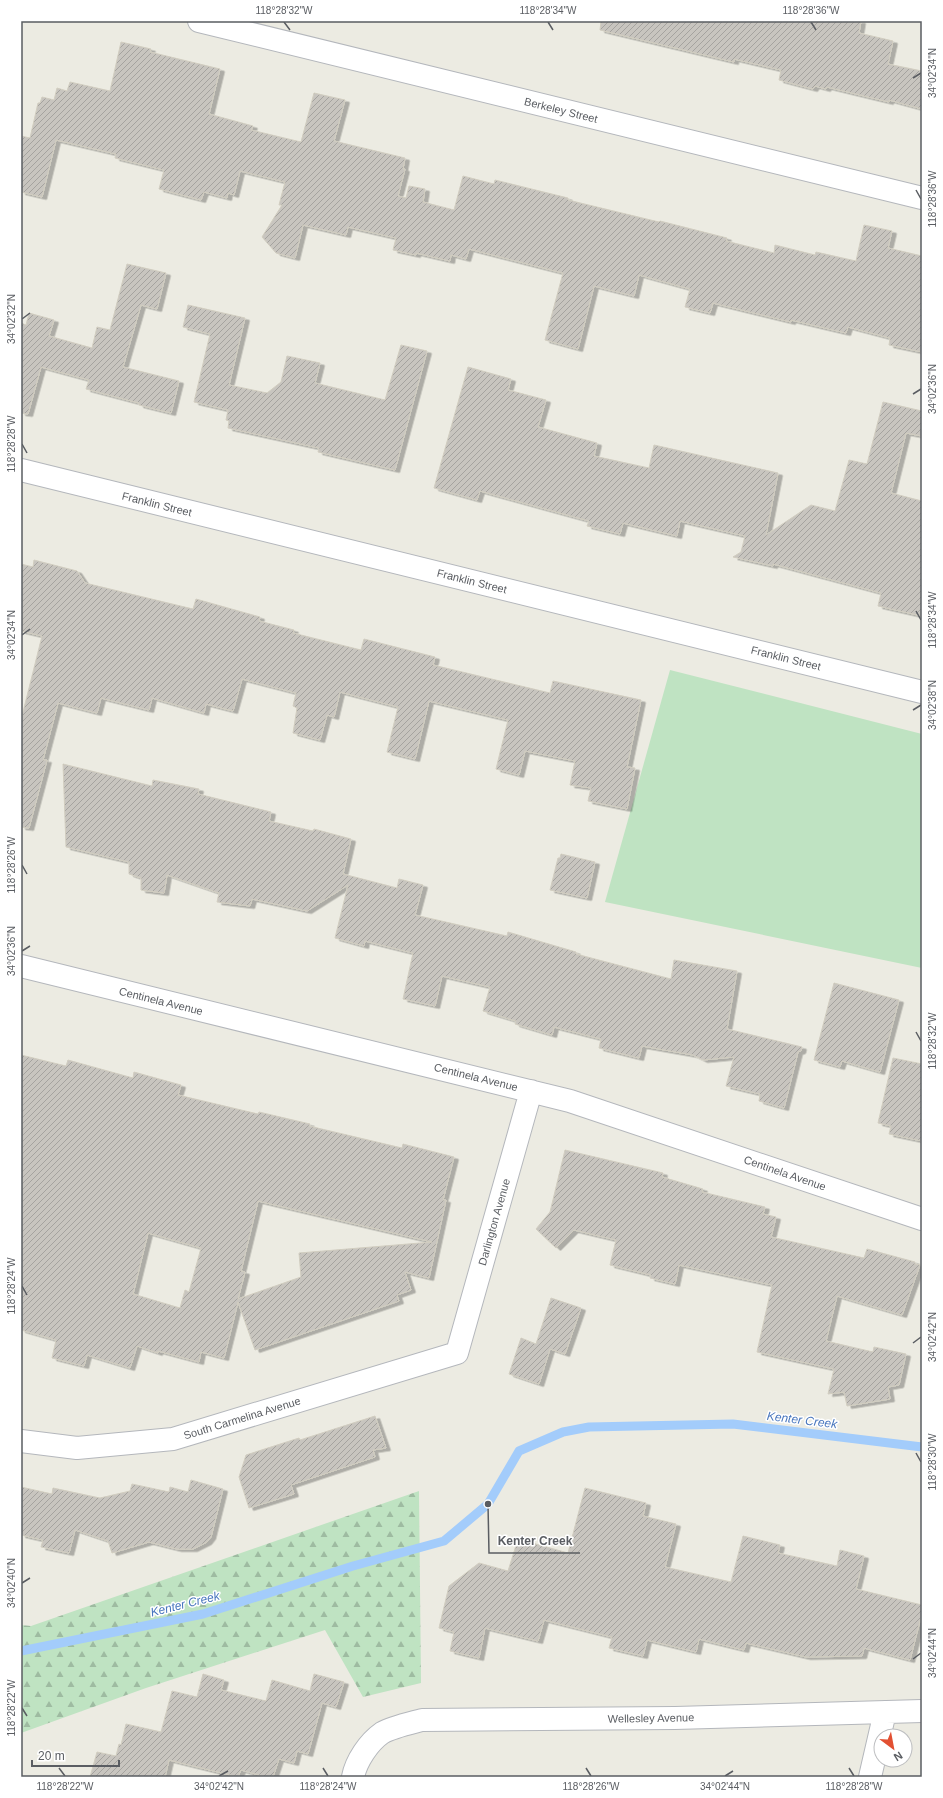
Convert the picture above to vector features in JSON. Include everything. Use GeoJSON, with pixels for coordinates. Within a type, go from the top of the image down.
{"type":"FeatureCollection","features":[{"type":"Feature","properties":{"kind":"street","name":"Berkeley Street"},"geometry":{"type":"LineString","coordinates":[[199,21],[922,198]]}},
{"type":"Feature","properties":{"kind":"street","name":"Franklin Street"},"geometry":{"type":"LineString","coordinates":[[21,470],[922,692]]}},
{"type":"Feature","properties":{"kind":"street","name":"Centinela Avenue"},"geometry":{"type":"LineString","coordinates":[[21,966],[570,1101],[922,1219]]}},
{"type":"Feature","properties":{"kind":"street","name":"Darlington Avenue"},"geometry":{"type":"LineString","coordinates":[[457,1353],[531,1091]]}},
{"type":"Feature","properties":{"kind":"street","name":"South Carmelina Avenue"},"geometry":{"type":"LineString","coordinates":[[21,1441],[77,1448],[173,1439],[457,1353]]}},
{"type":"Feature","properties":{"kind":"street","name":"Wellesley Avenue"},"geometry":{"type":"LineString","coordinates":[[353,1777],[354,1770],[366,1748],[383,1732],[422,1720],[675,1718],[922,1711]]}},
{"type":"Feature","properties":{"kind":"street"},"geometry":{"type":"LineString","coordinates":[[870,1777],[885,1712]]}},
{"type":"Feature","properties":{"kind":"green space"},"geometry":{"type":"Polygon","coordinates":[[[670,670],[922,734],[922,968],[605,902],[670,670]]]}},
{"type":"Feature","properties":{"kind":"green space"},"geometry":{"type":"Polygon","coordinates":[[[419,1491],[421,1683],[363,1697],[325,1630],[146,1688],[21,1733],[21,1625],[31,1626],[419,1491]]]}},
{"type":"Feature","properties":{"kind":"building"},"geometry":{"type":"Polygon","coordinates":[[[601,21],[861,21],[859,33],[893,41],[888,64],[922,71],[922,109],[889,100],[889,102],[827,87],[826,89],[815,86],[813,89],[779,80],[781,70],[734,59],[734,62],[600,30],[601,21]]]}},
{"type":"Feature","properties":{"kind":"building"},"geometry":{"type":"Polygon","coordinates":[[[121,42],[151,49],[150,52],[220,69],[209,114],[253,126],[251,130],[301,142],[314,93],[345,100],[334,141],[405,158],[403,169],[405,169],[398,196],[406,198],[409,186],[425,189],[423,202],[454,210],[463,176],[494,184],[495,180],[568,198],[568,200],[727,238],[726,241],[774,253],[775,245],[815,255],[816,252],[856,261],[864,225],[892,231],[888,248],[922,256],[922,352],[889,345],[890,338],[848,327],[846,333],[791,320],[791,322],[713,303],[710,313],[685,307],[690,289],[639,275],[634,296],[594,286],[578,349],[545,340],[563,273],[469,249],[466,259],[451,255],[450,261],[416,253],[416,255],[393,250],[396,238],[348,227],[346,235],[303,225],[295,258],[276,253],[262,237],[282,205],[279,205],[285,182],[240,171],[234,195],[228,193],[227,198],[204,192],[201,200],[159,189],[164,170],[115,158],[116,154],[56,140],[42,197],[21,192],[21,136],[30,138],[38,103],[40,103],[42,97],[54,100],[57,88],[67,91],[70,82],[110,91],[121,42]]]}},
{"type":"Feature","properties":{"kind":"building"},"geometry":{"type":"Polygon","coordinates":[[[127,264],[166,273],[157,309],[141,305],[123,367],[179,381],[171,413],[86,389],[89,380],[41,367],[28,414],[21,413],[21,323],[26,325],[29,313],[54,320],[49,336],[92,348],[97,327],[110,330],[127,264]]]}},
{"type":"Feature","properties":{"kind":"building"},"geometry":{"type":"Polygon","coordinates":[[[188,305],[245,318],[229,385],[267,393],[281,382],[287,356],[320,363],[315,383],[385,400],[401,345],[427,351],[395,470],[318,452],[319,448],[228,428],[229,421],[226,420],[228,410],[194,402],[210,334],[183,327],[188,305]]]}},
{"type":"Feature","properties":{"kind":"building"},"geometry":{"type":"Polygon","coordinates":[[[468,367],[511,379],[508,390],[546,400],[538,427],[597,443],[594,456],[649,468],[654,445],[778,473],[766,535],[811,505],[835,511],[849,460],[867,464],[883,402],[922,411],[922,436],[906,433],[891,493],[922,501],[922,616],[878,606],[881,593],[773,564],[773,566],[733,557],[741,552],[745,536],[680,521],[677,536],[623,523],[620,534],[587,526],[589,521],[480,491],[477,500],[434,488],[468,367]]]}},
{"type":"Feature","properties":{"kind":"building"},"geometry":{"type":"Polygon","coordinates":[[[34,560],[77,571],[85,583],[193,609],[196,599],[260,617],[259,621],[294,630],[293,633],[361,650],[364,639],[435,657],[433,665],[550,693],[553,681],[641,700],[627,767],[635,768],[627,809],[588,801],[591,788],[570,785],[575,761],[525,751],[519,775],[496,769],[508,720],[429,701],[415,759],[387,752],[398,707],[340,692],[334,717],[327,715],[320,740],[293,733],[297,708],[293,706],[296,693],[242,679],[233,711],[206,704],[204,713],[152,698],[149,710],[101,698],[97,713],[58,703],[43,760],[47,760],[29,828],[21,827],[21,720],[42,636],[21,631],[21,564],[33,567],[34,560]]]}},
{"type":"Feature","properties":{"kind":"building"},"geometry":{"type":"Polygon","coordinates":[[[63,764],[152,786],[153,780],[199,789],[198,794],[271,812],[269,821],[313,831],[314,829],[351,839],[343,874],[397,888],[399,879],[423,885],[415,915],[507,936],[508,932],[576,952],[576,954],[671,979],[674,960],[737,971],[727,1029],[802,1047],[801,1051],[798,1052],[784,1108],[759,1101],[760,1094],[726,1086],[734,1057],[703,1060],[693,1055],[642,1046],[639,1058],[599,1048],[601,1039],[554,1027],[552,1035],[515,1024],[516,1021],[483,1011],[490,987],[442,976],[435,1006],[403,999],[413,953],[365,941],[364,946],[335,938],[348,885],[307,911],[252,899],[250,906],[217,902],[219,893],[167,875],[164,893],[141,890],[141,878],[129,874],[129,862],[66,847],[63,764]]]}},
{"type":"Feature","properties":{"kind":"building"},"geometry":{"type":"Polygon","coordinates":[[[561,854],[595,862],[587,898],[550,890],[558,858],[560,858],[561,854]]]}},
{"type":"Feature","properties":{"kind":"building"},"geometry":{"type":"Polygon","coordinates":[[[834,983],[899,1000],[880,1072],[842,1061],[840,1067],[814,1060],[834,983]]]}},
{"type":"Feature","properties":{"kind":"building"},"geometry":{"type":"Polygon","coordinates":[[[21,1055],[66,1066],[68,1060],[133,1078],[134,1072],[181,1085],[178,1095],[258,1114],[259,1112],[310,1124],[309,1126],[402,1148],[403,1144],[454,1157],[443,1200],[446,1200],[429,1278],[405,1272],[411,1290],[397,1295],[399,1301],[255,1350],[238,1302],[224,1358],[201,1352],[199,1362],[158,1351],[158,1353],[137,1346],[130,1368],[87,1355],[84,1366],[52,1358],[56,1340],[21,1330],[21,1055]],[[258,1201],[241,1271],[245,1272],[238,1299],[301,1277],[299,1253],[432,1242],[258,1201]],[[148,1233],[133,1294],[180,1308],[185,1290],[189,1292],[201,1248],[148,1233]]]}},
{"type":"Feature","properties":{"kind":"building"},"geometry":{"type":"Polygon","coordinates":[[[893,1058],[922,1064],[922,1141],[889,1134],[891,1126],[878,1123],[893,1058]]]}},
{"type":"Feature","properties":{"kind":"building"},"geometry":{"type":"Polygon","coordinates":[[[565,1150],[663,1173],[662,1177],[703,1189],[702,1192],[765,1207],[763,1214],[776,1217],[771,1237],[864,1258],[867,1249],[915,1262],[915,1264],[920,1265],[902,1315],[837,1296],[826,1341],[873,1352],[874,1347],[906,1354],[899,1385],[888,1387],[890,1399],[847,1406],[844,1392],[828,1394],[834,1369],[757,1352],[772,1285],[679,1265],[675,1284],[650,1278],[651,1275],[610,1265],[616,1240],[574,1230],[556,1248],[536,1229],[550,1212],[565,1150]]]}},
{"type":"Feature","properties":{"kind":"building"},"geometry":{"type":"Polygon","coordinates":[[[551,1298],[581,1308],[565,1354],[550,1349],[539,1384],[509,1374],[521,1338],[536,1344],[551,1298]]]}},
{"type":"Feature","properties":{"kind":"building"},"geometry":{"type":"Polygon","coordinates":[[[375,1416],[386,1448],[373,1450],[375,1457],[291,1485],[294,1494],[249,1508],[239,1477],[246,1455],[299,1438],[300,1440],[375,1416]]]}},
{"type":"Feature","properties":{"kind":"building"},"geometry":{"type":"Polygon","coordinates":[[[191,1480],[223,1489],[211,1537],[207,1542],[193,1549],[177,1549],[149,1542],[112,1553],[108,1541],[75,1530],[69,1553],[41,1547],[43,1540],[21,1535],[21,1487],[52,1494],[53,1488],[100,1498],[130,1491],[132,1484],[169,1492],[170,1487],[188,1492],[191,1480]]]}},
{"type":"Feature","properties":{"kind":"building"},"geometry":{"type":"Polygon","coordinates":[[[585,1488],[646,1503],[643,1516],[676,1524],[665,1567],[731,1582],[743,1536],[780,1545],[778,1553],[837,1566],[840,1550],[864,1556],[856,1589],[922,1605],[922,1613],[910,1660],[864,1648],[862,1656],[806,1657],[746,1643],[744,1650],[699,1639],[696,1652],[647,1640],[643,1656],[609,1648],[612,1637],[544,1620],[538,1641],[485,1628],[479,1658],[450,1651],[454,1632],[439,1628],[449,1586],[479,1563],[508,1571],[518,1539],[568,1553],[585,1488]]]}},
{"type":"Feature","properties":{"kind":"building"},"geometry":{"type":"Polygon","coordinates":[[[203,1674],[224,1680],[221,1690],[266,1701],[272,1680],[310,1691],[314,1674],[344,1682],[336,1707],[322,1703],[308,1754],[297,1751],[294,1763],[279,1759],[273,1777],[266,1777],[241,1770],[238,1777],[169,1760],[165,1777],[90,1777],[97,1752],[116,1756],[119,1744],[121,1745],[126,1724],[161,1732],[172,1691],[197,1697],[203,1674]]]}},
{"type":"Feature","properties":{"kind":"waterway","name":"Kenter Creek"},"geometry":{"type":"LineString","coordinates":[[21,1651],[203,1614],[353,1566],[444,1541],[488,1504],[519,1451],[563,1432],[589,1427],[733,1424],[922,1447]]}},
{"type":"Feature","properties":{"kind":"place","name":"Kenter Creek"},"geometry":{"type":"Point","coordinates":[488,1504]}}]}
